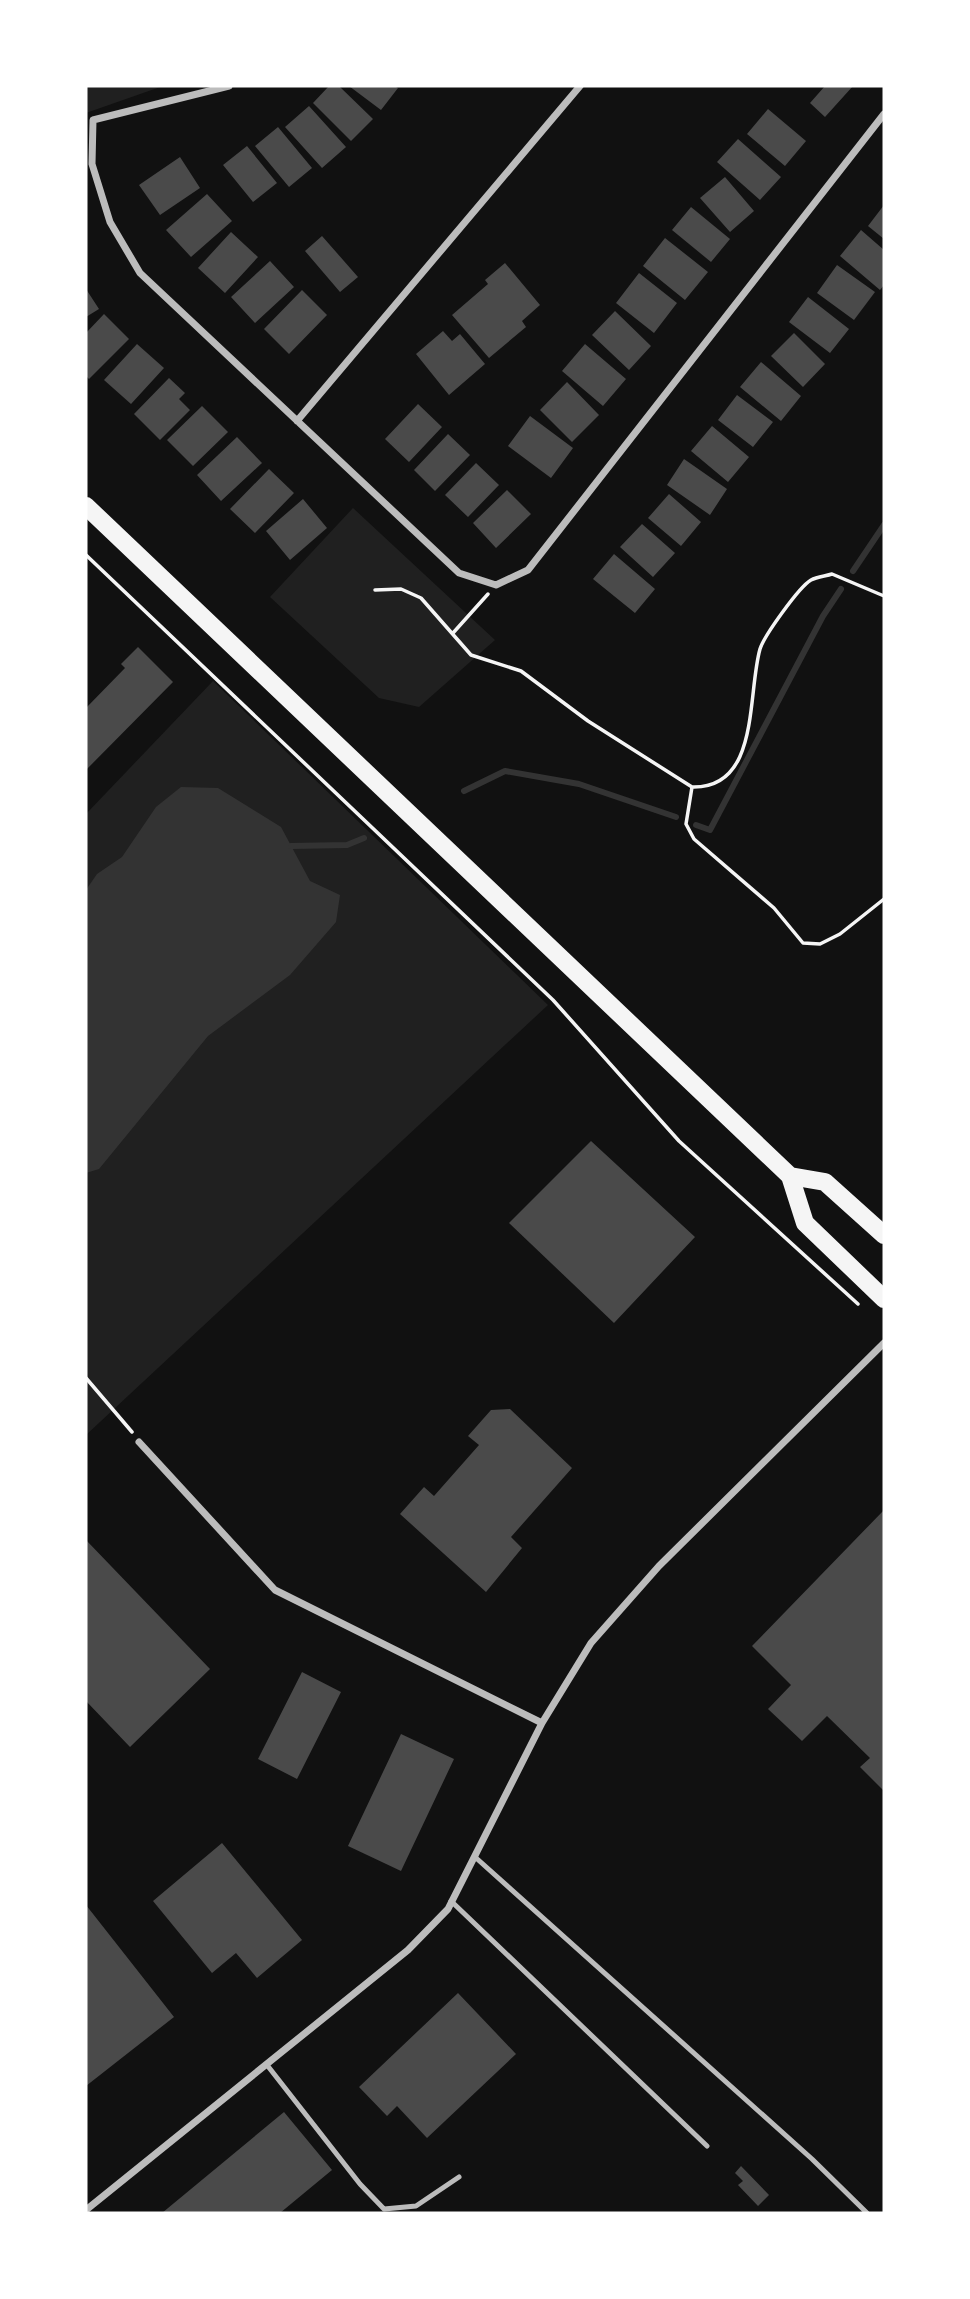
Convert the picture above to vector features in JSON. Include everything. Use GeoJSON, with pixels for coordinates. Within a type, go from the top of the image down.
{"type":"FeatureCollection","features":[{"type":"Feature","properties":{"kind":"main road"},"geometry":{"type":"LineString","coordinates":[[86,506],[790,1176],[804,1223],[884,1299]]}},
{"type":"Feature","properties":{"kind":"main road"},"geometry":{"type":"LineString","coordinates":[[790,1176],[825,1182],[884,1236]]}},
{"type":"Feature","properties":{"kind":"street"},"geometry":{"type":"LineString","coordinates":[[229,86],[89,121],[92,164],[110,222],[140,273],[297,421],[459,573],[496,585],[528,570],[884,114]]}},
{"type":"Feature","properties":{"kind":"street"},"geometry":{"type":"LineString","coordinates":[[297,421],[580,86]]}},
{"type":"Feature","properties":{"kind":"street"},"geometry":{"type":"LineString","coordinates":[[86,2210],[408,1950],[452,1901],[542,1723],[591,1643],[659,1566],[884,1343]]}},
{"type":"Feature","properties":{"kind":"street"},"geometry":{"type":"LineString","coordinates":[[139,1442],[275,1590],[542,1723]]}},
{"type":"Feature","properties":{"kind":"lane"},"geometry":{"type":"LineString","coordinates":[[475,1857],[812,2160],[867,2213]]}},
{"type":"Feature","properties":{"kind":"lane"},"geometry":{"type":"LineString","coordinates":[[452,1901],[706,2146]]}},
{"type":"Feature","properties":{"kind":"lane"},"geometry":{"type":"LineString","coordinates":[[267,2065],[384,2211],[416,2206],[459,2177]]}},
{"type":"Feature","properties":{"kind":"path"},"geometry":{"type":"LineString","coordinates":[[86,555],[554,1000],[679,1141],[858,1304]]}},
{"type":"Feature","properties":{"kind":"path"},"geometry":{"type":"LineString","coordinates":[[375,590],[401,589],[421,598],[471,655],[521,671],[588,721],[692,787],[708,787],[738,766],[746,737],[761,646],[810,581],[832,573],[884,596]]}},
{"type":"Feature","properties":{"kind":"path"},"geometry":{"type":"LineString","coordinates":[[452,633],[496,585]]}},
{"type":"Feature","properties":{"kind":"path"},"geometry":{"type":"LineString","coordinates":[[692,787],[686,824],[694,839],[774,908],[803,943],[820,944],[840,934],[884,899]]}},
{"type":"Feature","properties":{"kind":"path"},"geometry":{"type":"LineString","coordinates":[[86,1378],[116,1410],[139,1442]]}},
{"type":"Feature","properties":{"kind":"shaded area"},"geometry":{"type":"Polygon","coordinates":[[[86,86],[163,86],[86,113],[86,86]]]}},
{"type":"Feature","properties":{"kind":"shaded area"},"geometry":{"type":"Polygon","coordinates":[[[353,508],[495,640],[419,707],[379,698],[270,597],[353,508]]]}},
{"type":"Feature","properties":{"kind":"shaded area"},"geometry":{"type":"Polygon","coordinates":[[[213,681],[548,1005],[86,1435],[86,814],[213,681]]]}},
{"type":"Feature","properties":{"kind":"shaded area"},"geometry":{"type":"Polygon","coordinates":[[[181,787],[218,788],[281,827],[310,881],[340,895],[336,922],[290,975],[208,1036],[99,1169],[86,1173],[86,890],[97,874],[122,857],[156,807],[181,787]]]}},
{"type":"Feature","properties":{"kind":"building"},"geometry":{"type":"Polygon","coordinates":[[[329,86],[339,86],[373,119],[351,141],[313,103],[329,86]]]}},
{"type":"Feature","properties":{"kind":"building"},"geometry":{"type":"Polygon","coordinates":[[[349,86],[394,86],[398,88],[381,110],[349,86]]]}},
{"type":"Feature","properties":{"kind":"building"},"geometry":{"type":"Polygon","coordinates":[[[825,86],[853,86],[825,117],[810,103],[825,86]]]}},
{"type":"Feature","properties":{"kind":"building"},"geometry":{"type":"Polygon","coordinates":[[[309,106],[346,147],[322,168],[285,127],[309,106]]]}},
{"type":"Feature","properties":{"kind":"building"},"geometry":{"type":"Polygon","coordinates":[[[768,109],[806,141],[785,166],[747,134],[768,109]]]}},
{"type":"Feature","properties":{"kind":"building"},"geometry":{"type":"Polygon","coordinates":[[[278,127],[312,168],[289,187],[255,146],[278,127]]]}},
{"type":"Feature","properties":{"kind":"building"},"geometry":{"type":"Polygon","coordinates":[[[738,139],[781,177],[760,200],[717,162],[738,139]]]}},
{"type":"Feature","properties":{"kind":"building"},"geometry":{"type":"Polygon","coordinates":[[[247,146],[277,183],[253,202],[223,165],[247,146]]]}},
{"type":"Feature","properties":{"kind":"building"},"geometry":{"type":"Polygon","coordinates":[[[180,157],[200,188],[160,215],[139,185],[180,157]]]}},
{"type":"Feature","properties":{"kind":"building"},"geometry":{"type":"Polygon","coordinates":[[[725,177],[754,211],[730,232],[700,198],[725,177]]]}},
{"type":"Feature","properties":{"kind":"building"},"geometry":{"type":"Polygon","coordinates":[[[207,194],[232,221],[191,257],[166,230],[207,194]]]}},
{"type":"Feature","properties":{"kind":"building"},"geometry":{"type":"Polygon","coordinates":[[[884,205],[884,239],[868,226],[884,205]]]}},
{"type":"Feature","properties":{"kind":"building"},"geometry":{"type":"Polygon","coordinates":[[[691,207],[730,239],[711,262],[672,230],[691,207]]]}},
{"type":"Feature","properties":{"kind":"building"},"geometry":{"type":"Polygon","coordinates":[[[861,230],[884,250],[884,285],[880,290],[840,256],[861,230]]]}},
{"type":"Feature","properties":{"kind":"building"},"geometry":{"type":"Polygon","coordinates":[[[231,232],[258,257],[225,293],[198,268],[231,232]]]}},
{"type":"Feature","properties":{"kind":"building"},"geometry":{"type":"Polygon","coordinates":[[[322,236],[358,277],[340,292],[305,251],[322,236]]]}},
{"type":"Feature","properties":{"kind":"building"},"geometry":{"type":"Polygon","coordinates":[[[665,238],[708,272],[685,300],[643,266],[665,238]]]}},
{"type":"Feature","properties":{"kind":"building"},"geometry":{"type":"Polygon","coordinates":[[[270,261],[294,287],[255,323],[231,297],[270,261]]]}},
{"type":"Feature","properties":{"kind":"building"},"geometry":{"type":"Polygon","coordinates":[[[505,263],[540,305],[522,321],[526,327],[489,358],[452,315],[488,284],[485,280],[505,263]]]}},
{"type":"Feature","properties":{"kind":"building"},"geometry":{"type":"Polygon","coordinates":[[[837,265],[875,292],[854,320],[817,293],[837,265]]]}},
{"type":"Feature","properties":{"kind":"building"},"geometry":{"type":"Polygon","coordinates":[[[639,273],[677,303],[654,333],[616,303],[639,273]]]}},
{"type":"Feature","properties":{"kind":"building"},"geometry":{"type":"Polygon","coordinates":[[[86,289],[99,309],[86,317],[86,289]]]}},
{"type":"Feature","properties":{"kind":"building"},"geometry":{"type":"Polygon","coordinates":[[[302,290],[327,315],[289,354],[264,329],[302,290]]]}},
{"type":"Feature","properties":{"kind":"building"},"geometry":{"type":"Polygon","coordinates":[[[808,297],[849,329],[830,353],[789,322],[808,297]]]}},
{"type":"Feature","properties":{"kind":"building"},"geometry":{"type":"Polygon","coordinates":[[[615,311],[651,346],[629,370],[592,335],[615,311]]]}},
{"type":"Feature","properties":{"kind":"building"},"geometry":{"type":"Polygon","coordinates":[[[104,314],[129,339],[89,379],[86,376],[86,333],[104,314]]]}},
{"type":"Feature","properties":{"kind":"building"},"geometry":{"type":"Polygon","coordinates":[[[443,331],[452,341],[460,334],[485,364],[449,395],[416,354],[443,331]]]}},
{"type":"Feature","properties":{"kind":"building"},"geometry":{"type":"Polygon","coordinates":[[[794,333],[825,364],[803,387],[771,356],[794,333]]]}},
{"type":"Feature","properties":{"kind":"building"},"geometry":{"type":"Polygon","coordinates":[[[137,344],[164,368],[131,404],[104,380],[137,344]]]}},
{"type":"Feature","properties":{"kind":"building"},"geometry":{"type":"Polygon","coordinates":[[[585,344],[626,379],[603,406],[562,371],[585,344]]]}},
{"type":"Feature","properties":{"kind":"building"},"geometry":{"type":"Polygon","coordinates":[[[761,362],[801,396],[781,421],[740,387],[761,362]]]}},
{"type":"Feature","properties":{"kind":"building"},"geometry":{"type":"Polygon","coordinates":[[[169,378],[185,393],[179,399],[190,410],[160,440],[134,414],[169,378]]]}},
{"type":"Feature","properties":{"kind":"building"},"geometry":{"type":"Polygon","coordinates":[[[567,382],[599,415],[572,442],[540,410],[567,382]]]}},
{"type":"Feature","properties":{"kind":"building"},"geometry":{"type":"Polygon","coordinates":[[[737,395],[773,422],[753,447],[718,420],[737,395]]]}},
{"type":"Feature","properties":{"kind":"building"},"geometry":{"type":"Polygon","coordinates":[[[418,404],[442,427],[409,462],[385,439],[418,404]]]}},
{"type":"Feature","properties":{"kind":"building"},"geometry":{"type":"Polygon","coordinates":[[[202,406],[228,432],[193,466],[167,440],[202,406]]]}},
{"type":"Feature","properties":{"kind":"building"},"geometry":{"type":"Polygon","coordinates":[[[530,416],[573,448],[551,478],[508,446],[530,416]]]}},
{"type":"Feature","properties":{"kind":"building"},"geometry":{"type":"Polygon","coordinates":[[[712,426],[749,457],[728,482],[691,451],[712,426]]]}},
{"type":"Feature","properties":{"kind":"building"},"geometry":{"type":"Polygon","coordinates":[[[448,434],[470,455],[435,491],[414,470],[448,434]]]}},
{"type":"Feature","properties":{"kind":"building"},"geometry":{"type":"Polygon","coordinates":[[[237,437],[262,463],[221,501],[197,475],[237,437]]]}},
{"type":"Feature","properties":{"kind":"building"},"geometry":{"type":"Polygon","coordinates":[[[684,459],[727,489],[710,515],[667,485],[684,459]]]}},
{"type":"Feature","properties":{"kind":"building"},"geometry":{"type":"Polygon","coordinates":[[[476,463],[499,485],[468,517],[445,495],[476,463]]]}},
{"type":"Feature","properties":{"kind":"building"},"geometry":{"type":"Polygon","coordinates":[[[269,469],[294,493],[255,533],[230,509],[269,469]]]}},
{"type":"Feature","properties":{"kind":"building"},"geometry":{"type":"Polygon","coordinates":[[[507,490],[531,514],[496,548],[473,523],[507,490]]]}},
{"type":"Feature","properties":{"kind":"building"},"geometry":{"type":"Polygon","coordinates":[[[669,494],[701,522],[681,546],[648,518],[669,494]]]}},
{"type":"Feature","properties":{"kind":"building"},"geometry":{"type":"Polygon","coordinates":[[[303,499],[327,528],[290,560],[266,531],[303,499]]]}},
{"type":"Feature","properties":{"kind":"building"},"geometry":{"type":"Polygon","coordinates":[[[642,524],[675,553],[653,577],[620,547],[642,524]]]}},
{"type":"Feature","properties":{"kind":"building"},"geometry":{"type":"Polygon","coordinates":[[[614,554],[655,589],[635,613],[593,579],[614,554]]]}},
{"type":"Feature","properties":{"kind":"building"},"geometry":{"type":"Polygon","coordinates":[[[138,647],[173,682],[86,770],[86,708],[125,668],[121,664],[138,647]]]}},
{"type":"Feature","properties":{"kind":"building"},"geometry":{"type":"Polygon","coordinates":[[[591,1141],[695,1237],[614,1323],[509,1223],[591,1141]]]}},
{"type":"Feature","properties":{"kind":"building"},"geometry":{"type":"Polygon","coordinates":[[[510,1409],[572,1468],[511,1537],[522,1548],[486,1592],[400,1514],[424,1487],[434,1496],[479,1445],[468,1436],[491,1410],[510,1409]]]}},
{"type":"Feature","properties":{"kind":"building"},"geometry":{"type":"Polygon","coordinates":[[[884,1510],[884,1791],[860,1767],[870,1758],[827,1716],[802,1741],[768,1709],[791,1685],[752,1646],[884,1510]]]}},
{"type":"Feature","properties":{"kind":"building"},"geometry":{"type":"Polygon","coordinates":[[[86,1540],[210,1669],[130,1747],[86,1701],[86,1540]]]}},
{"type":"Feature","properties":{"kind":"building"},"geometry":{"type":"Polygon","coordinates":[[[302,1672],[341,1692],[297,1779],[258,1759],[302,1672]]]}},
{"type":"Feature","properties":{"kind":"building"},"geometry":{"type":"Polygon","coordinates":[[[401,1734],[454,1759],[401,1871],[348,1846],[401,1734]]]}},
{"type":"Feature","properties":{"kind":"building"},"geometry":{"type":"Polygon","coordinates":[[[222,1843],[302,1940],[257,1978],[236,1953],[212,1973],[153,1901],[222,1843]]]}},
{"type":"Feature","properties":{"kind":"building"},"geometry":{"type":"Polygon","coordinates":[[[86,1905],[174,2017],[86,2086],[86,1905]]]}},
{"type":"Feature","properties":{"kind":"building"},"geometry":{"type":"Polygon","coordinates":[[[458,1993],[516,2054],[427,2138],[397,2106],[387,2116],[359,2087],[458,1993]]]}},
{"type":"Feature","properties":{"kind":"building"},"geometry":{"type":"Polygon","coordinates":[[[284,2112],[332,2170],[280,2213],[162,2213],[284,2112]]]}},
{"type":"Feature","properties":{"kind":"building"},"geometry":{"type":"Polygon","coordinates":[[[741,2166],[769,2195],[758,2206],[738,2185],[743,2181],[735,2173],[741,2166]]]}},
{"type":"Feature","properties":{"kind":"waterway"},"geometry":{"type":"LineString","coordinates":[[853,571],[884,525]]}},
{"type":"Feature","properties":{"kind":"waterway"},"geometry":{"type":"LineString","coordinates":[[696,825],[710,830],[823,616],[841,589]]}},
{"type":"Feature","properties":{"kind":"waterway"},"geometry":{"type":"LineString","coordinates":[[464,791],[505,771],[579,784],[676,817]]}},
{"type":"Feature","properties":{"kind":"waterway"},"geometry":{"type":"LineString","coordinates":[[291,846],[347,845],[364,838]]}}]}
